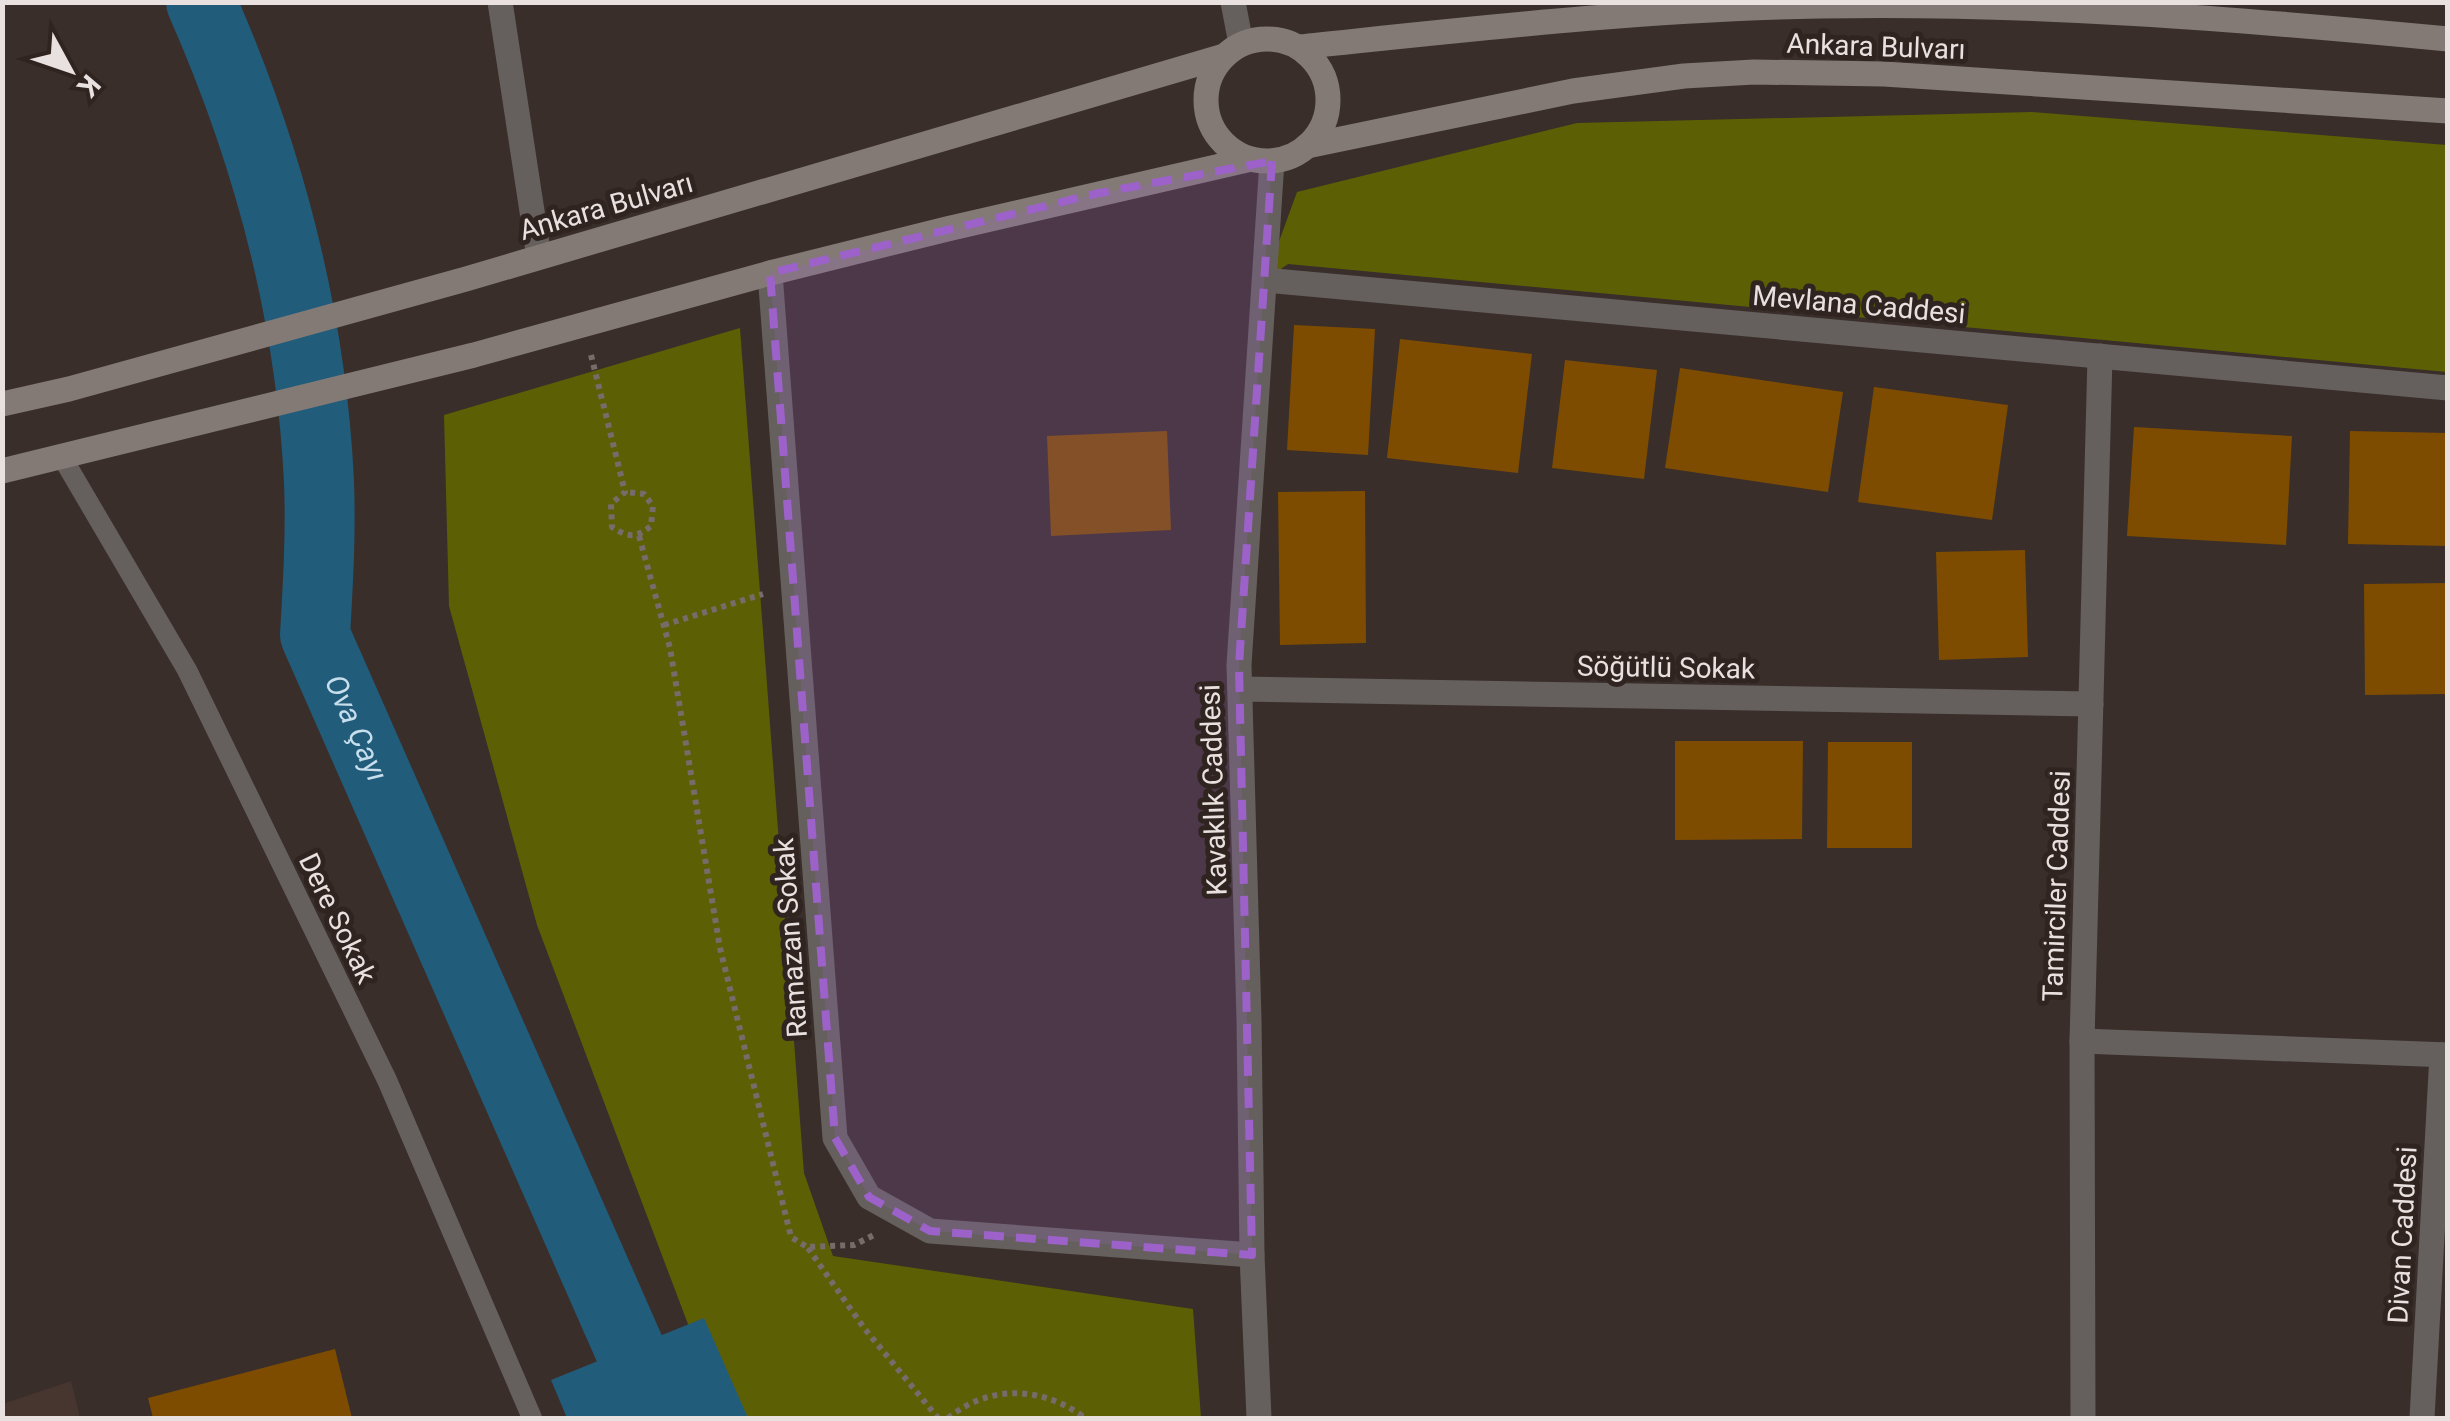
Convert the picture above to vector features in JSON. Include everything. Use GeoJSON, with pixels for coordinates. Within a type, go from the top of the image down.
{"type":"FeatureCollection","features":[{"type":"Feature","properties":{"kind":"main road","name":"Ankara Bulvarı"},"geometry":{"type":"LineString","coordinates":[[2,404],[69,389],[539,257],[1262,38],[1299,47],[1667,8],[1927,6],[2268,22],[2448,39]]}},
{"type":"Feature","properties":{"kind":"main road"},"geometry":{"type":"LineString","coordinates":[[1299,47],[1314,59],[1324,75],[1328,94],[1327,113],[1320,131],[1307,146]]}},
{"type":"Feature","properties":{"kind":"main road"},"geometry":{"type":"LineString","coordinates":[[1232,50],[1212,74],[1206,94],[1208,115],[1216,135],[1232,150],[1262,160]]}},
{"type":"Feature","properties":{"kind":"main road","name":"Ankara Bulvarı"},"geometry":{"type":"LineString","coordinates":[[73,454],[474,355],[947,228],[1290,156],[1307,146],[1610,84],[1754,72],[1884,74],[2448,111]]}},
{"type":"Feature","properties":{"kind":"main road"},"geometry":{"type":"LineString","coordinates":[[2,471],[73,454]]}},
{"type":"Feature","properties":{"kind":"street"},"geometry":{"type":"LineString","coordinates":[[500,2],[539,257]]}},
{"type":"Feature","properties":{"kind":"street"},"geometry":{"type":"LineString","coordinates":[[1232,50],[1233,2]]}},
{"type":"Feature","properties":{"kind":"street","name":"Kavaklık Caddesi"},"geometry":{"type":"LineString","coordinates":[[1259,1418],[1239,665],[1264,280],[1262,160]]}},
{"type":"Feature","properties":{"kind":"street","name":"Ramazan Sokak"},"geometry":{"type":"LineString","coordinates":[[770,273],[835,1138],[869,1198],[930,1231],[1252,1255]]}},
{"type":"Feature","properties":{"kind":"street","name":"Mevlana Caddesi"},"geometry":{"type":"LineString","coordinates":[[1264,280],[2448,388]]}},
{"type":"Feature","properties":{"kind":"street","name":"Tamirciler Caddesi"},"geometry":{"type":"LineString","coordinates":[[2083,1418],[2082,1041],[2100,356]]}},
{"type":"Feature","properties":{"kind":"street","name":"Söğütlü Sokak"},"geometry":{"type":"LineString","coordinates":[[1240,689],[2091,704]]}},
{"type":"Feature","properties":{"kind":"street"},"geometry":{"type":"LineString","coordinates":[[2082,1041],[2445,1055]]}},
{"type":"Feature","properties":{"kind":"street","name":"Divan Caddesi"},"geometry":{"type":"LineString","coordinates":[[2422,1418],[2445,1055]]}},
{"type":"Feature","properties":{"kind":"lane","name":"Dere Sokak"},"geometry":{"type":"LineString","coordinates":[[73,454],[222,741],[387,1080],[532,1418]]}},
{"type":"Feature","properties":{"kind":"path"},"geometry":{"type":"LineString","coordinates":[[583,324],[625,492]]}},
{"type":"Feature","properties":{"kind":"path"},"geometry":{"type":"LineString","coordinates":[[625,492],[644,494],[654,506],[651,526],[639,536],[626,536],[612,527],[611,504],[625,492]]}},
{"type":"Feature","properties":{"kind":"path"},"geometry":{"type":"LineString","coordinates":[[639,536],[676,681],[720,948],[790,1237],[807,1247],[864,1328],[938,1418]]}},
{"type":"Feature","properties":{"kind":"path"},"geometry":{"type":"LineString","coordinates":[[664,625],[793,586]]}},
{"type":"Feature","properties":{"kind":"path"},"geometry":{"type":"LineString","coordinates":[[807,1247],[854,1245],[908,1219]]}},
{"type":"Feature","properties":{"kind":"path"},"geometry":{"type":"LineString","coordinates":[[948,1418],[986,1398],[1024,1393],[1063,1403],[1079,1418]]}},
{"type":"Feature","properties":{"kind":"highlighted area"},"geometry":{"type":"Polygon","coordinates":[[[1272,161],[1239,665],[1252,1255],[930,1231],[869,1197],[835,1138],[770,273],[1099,193],[1272,161]]]}},
{"type":"Feature","properties":{"kind":"shaded area"},"geometry":{"type":"Polygon","coordinates":[[[2032,112],[2447,145],[2447,372],[1288,264],[1265,280],[1297,192],[1577,123],[2032,112]]]}},
{"type":"Feature","properties":{"kind":"shaded area"},"geometry":{"type":"Polygon","coordinates":[[[740,328],[804,1173],[833,1256],[1193,1309],[1201,1418],[728,1418],[705,1369],[537,925],[449,606],[444,415],[740,328]]]}},
{"type":"Feature","properties":{"kind":"shaded area"},"geometry":{"type":"Polygon","coordinates":[[[71,1381],[80,1418],[3,1418],[3,1404],[71,1381]]]}},
{"type":"Feature","properties":{"kind":"water"},"geometry":{"type":"Polygon","coordinates":[[[704,1318],[748,1418],[567,1418],[551,1380],[704,1318]]]}},
{"type":"Feature","properties":{"kind":"building"},"geometry":{"type":"Polygon","coordinates":[[[1294,325],[1375,329],[1368,455],[1287,450],[1294,325]]]}},
{"type":"Feature","properties":{"kind":"building"},"geometry":{"type":"Polygon","coordinates":[[[1400,339],[1532,354],[1518,473],[1387,458],[1400,339]]]}},
{"type":"Feature","properties":{"kind":"building"},"geometry":{"type":"Polygon","coordinates":[[[1565,360],[1657,370],[1644,479],[1552,468],[1565,360]]]}},
{"type":"Feature","properties":{"kind":"building"},"geometry":{"type":"Polygon","coordinates":[[[1680,368],[1843,392],[1828,492],[1665,468],[1680,368]]]}},
{"type":"Feature","properties":{"kind":"building"},"geometry":{"type":"Polygon","coordinates":[[[1874,387],[2008,405],[1992,520],[1858,502],[1874,387]]]}},
{"type":"Feature","properties":{"kind":"building"},"geometry":{"type":"Polygon","coordinates":[[[2134,427],[2292,436],[2286,545],[2127,536],[2134,427]]]}},
{"type":"Feature","properties":{"kind":"building"},"geometry":{"type":"Polygon","coordinates":[[[1167,431],[1171,530],[1051,536],[1047,436],[1167,431]]]}},
{"type":"Feature","properties":{"kind":"building"},"geometry":{"type":"Polygon","coordinates":[[[2350,431],[2448,433],[2448,546],[2348,544],[2350,431]]]}},
{"type":"Feature","properties":{"kind":"building"},"geometry":{"type":"Polygon","coordinates":[[[1365,491],[1366,643],[1280,645],[1278,492],[1365,491]]]}},
{"type":"Feature","properties":{"kind":"building"},"geometry":{"type":"Polygon","coordinates":[[[2025,550],[2028,657],[1939,660],[1936,552],[2025,550]]]}},
{"type":"Feature","properties":{"kind":"building"},"geometry":{"type":"Polygon","coordinates":[[[2448,583],[2448,694],[2365,695],[2364,584],[2448,583]]]}},
{"type":"Feature","properties":{"kind":"building"},"geometry":{"type":"Polygon","coordinates":[[[1675,741],[1803,741],[1802,839],[1675,840],[1675,741]]]}},
{"type":"Feature","properties":{"kind":"building"},"geometry":{"type":"Polygon","coordinates":[[[1828,742],[1912,742],[1912,848],[1827,848],[1828,742]]]}},
{"type":"Feature","properties":{"kind":"building"},"geometry":{"type":"Polygon","coordinates":[[[335,1349],[352,1418],[153,1418],[148,1398],[335,1349]]]}},
{"type":"Feature","properties":{"kind":"waterway","name":"Ova Çayı"},"geometry":{"type":"LineString","coordinates":[[201,2],[266,177],[307,358],[319,482],[315,635],[660,1418]]}}]}
